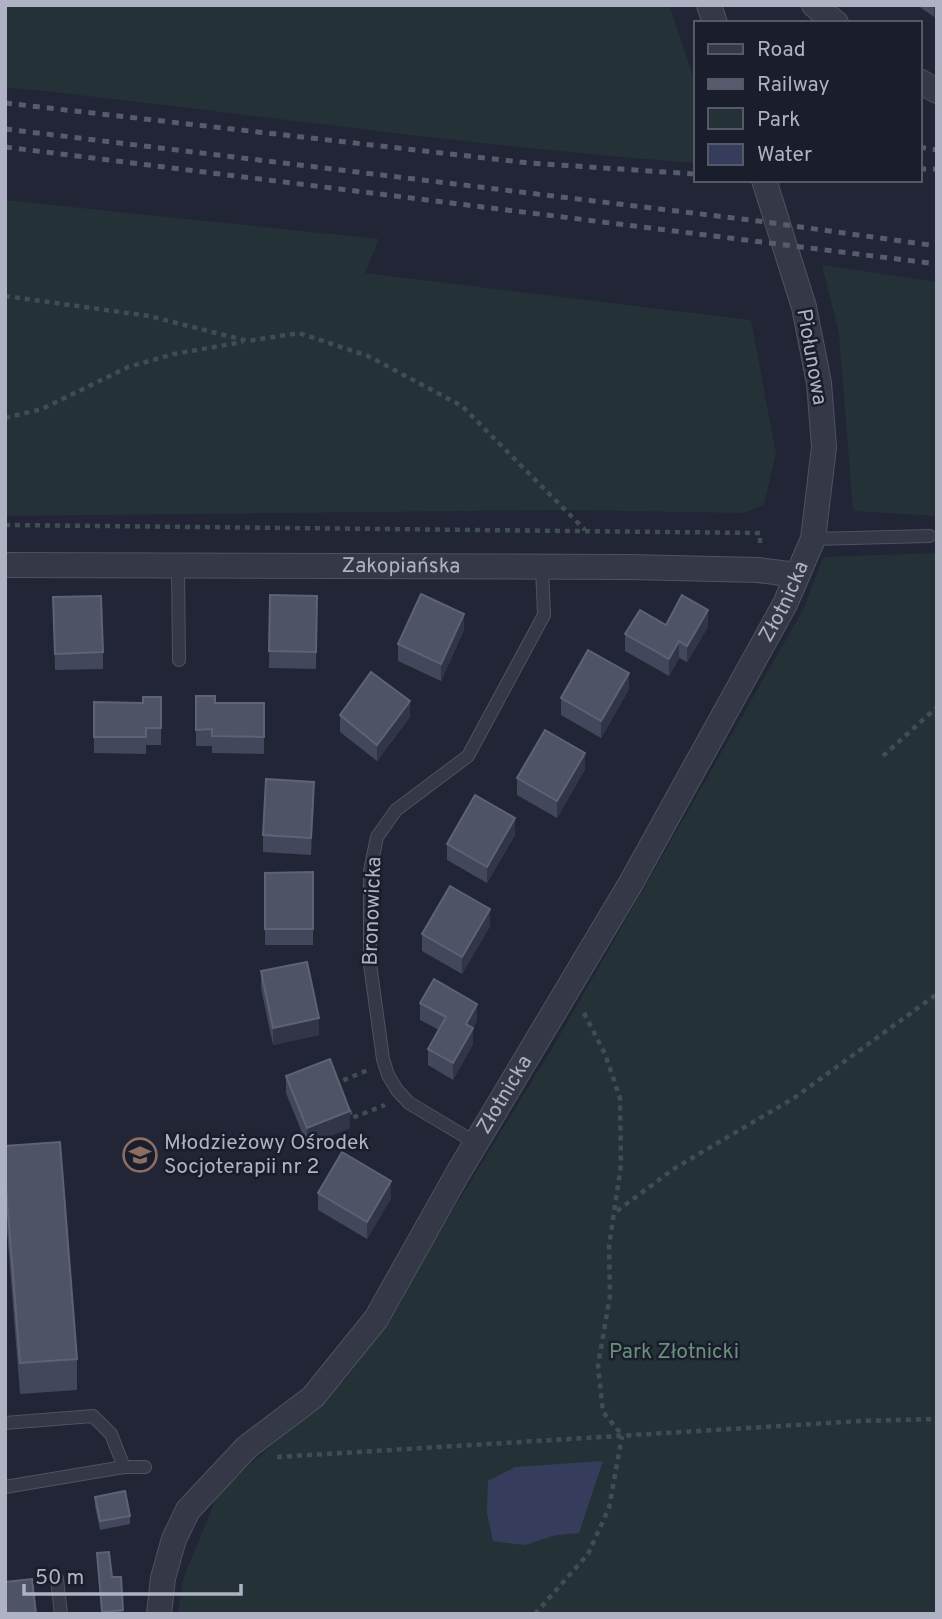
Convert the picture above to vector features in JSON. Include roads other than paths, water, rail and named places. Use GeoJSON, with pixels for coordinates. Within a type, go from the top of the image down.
{"type":"FeatureCollection","features":[{"type":"Feature","properties":{"kind":"street"},"geometry":{"type":"LineString","coordinates":[[814,5],[834,21]]}},
{"type":"Feature","properties":{"kind":"street"},"geometry":{"type":"LineString","coordinates":[[921,82],[937,91]]}},
{"type":"Feature","properties":{"kind":"street","name":"Piołunowa"},"geometry":{"type":"LineString","coordinates":[[765,182],[804,307],[819,383],[824,447],[813,539]]}},
{"type":"Feature","properties":{"kind":"street","name":"Złotnicka"},"geometry":{"type":"LineString","coordinates":[[159,1614],[163,1578],[174,1539],[188,1510],[247,1447],[313,1397],[376,1319],[476,1143],[631,883],[785,604],[813,539]]}},
{"type":"Feature","properties":{"kind":"street","name":"Zakopiańska"},"geometry":{"type":"LineString","coordinates":[[5,565],[542,567],[758,570],[797,575]]}},
{"type":"Feature","properties":{"kind":"lane"},"geometry":{"type":"LineString","coordinates":[[813,539],[930,536]]}},
{"type":"Feature","properties":{"kind":"lane"},"geometry":{"type":"LineString","coordinates":[[178,566],[179,660]]}},
{"type":"Feature","properties":{"kind":"lane","name":"Bronowicka"},"geometry":{"type":"LineString","coordinates":[[476,1143],[409,1103],[388,1075],[383,1059],[370,964],[370,871],[377,837],[396,810],[468,756],[544,615],[542,567]]}},
{"type":"Feature","properties":{"kind":"lane"},"geometry":{"type":"LineString","coordinates":[[5,1423],[93,1416],[111,1434],[124,1467]]}},
{"type":"Feature","properties":{"kind":"lane"},"geometry":{"type":"LineString","coordinates":[[5,1487],[124,1467],[145,1467]]}},
{"type":"Feature","properties":{"kind":"lane"},"geometry":{"type":"LineString","coordinates":[[57,1579],[61,1614]]}},
{"type":"Feature","properties":{"kind":"water"},"geometry":{"type":"Polygon","coordinates":[[[603,1461],[579,1533],[556,1535],[525,1545],[493,1541],[487,1513],[488,1481],[515,1467],[603,1461]]]}},
{"type":"Feature","properties":{"kind":"railway"},"geometry":{"type":"LineString","coordinates":[[5,103],[529,163],[694,174]]}},
{"type":"Feature","properties":{"kind":"railway"},"geometry":{"type":"LineString","coordinates":[[5,129],[758,221],[937,246]]}},
{"type":"Feature","properties":{"kind":"railway"},"geometry":{"type":"LineString","coordinates":[[5,147],[937,264]]}},
{"type":"Feature","properties":{"kind":"railway"},"geometry":{"type":"LineString","coordinates":[[921,147],[937,150]]}},
{"type":"Feature","properties":{"kind":"railway"},"geometry":{"type":"LineString","coordinates":[[921,169],[937,169]]}},
{"type":"Feature","properties":{"kind":"place","name":"Młodzieżowy Ośrodek Socjoterapii nr 2"},"geometry":{"type":"Point","coordinates":[140,1155]}},
{"type":"Feature","properties":{"kind":"park label","name":"Park Złotnicki"},"geometry":{"type":"Point","coordinates":[674,1352]}}]}
